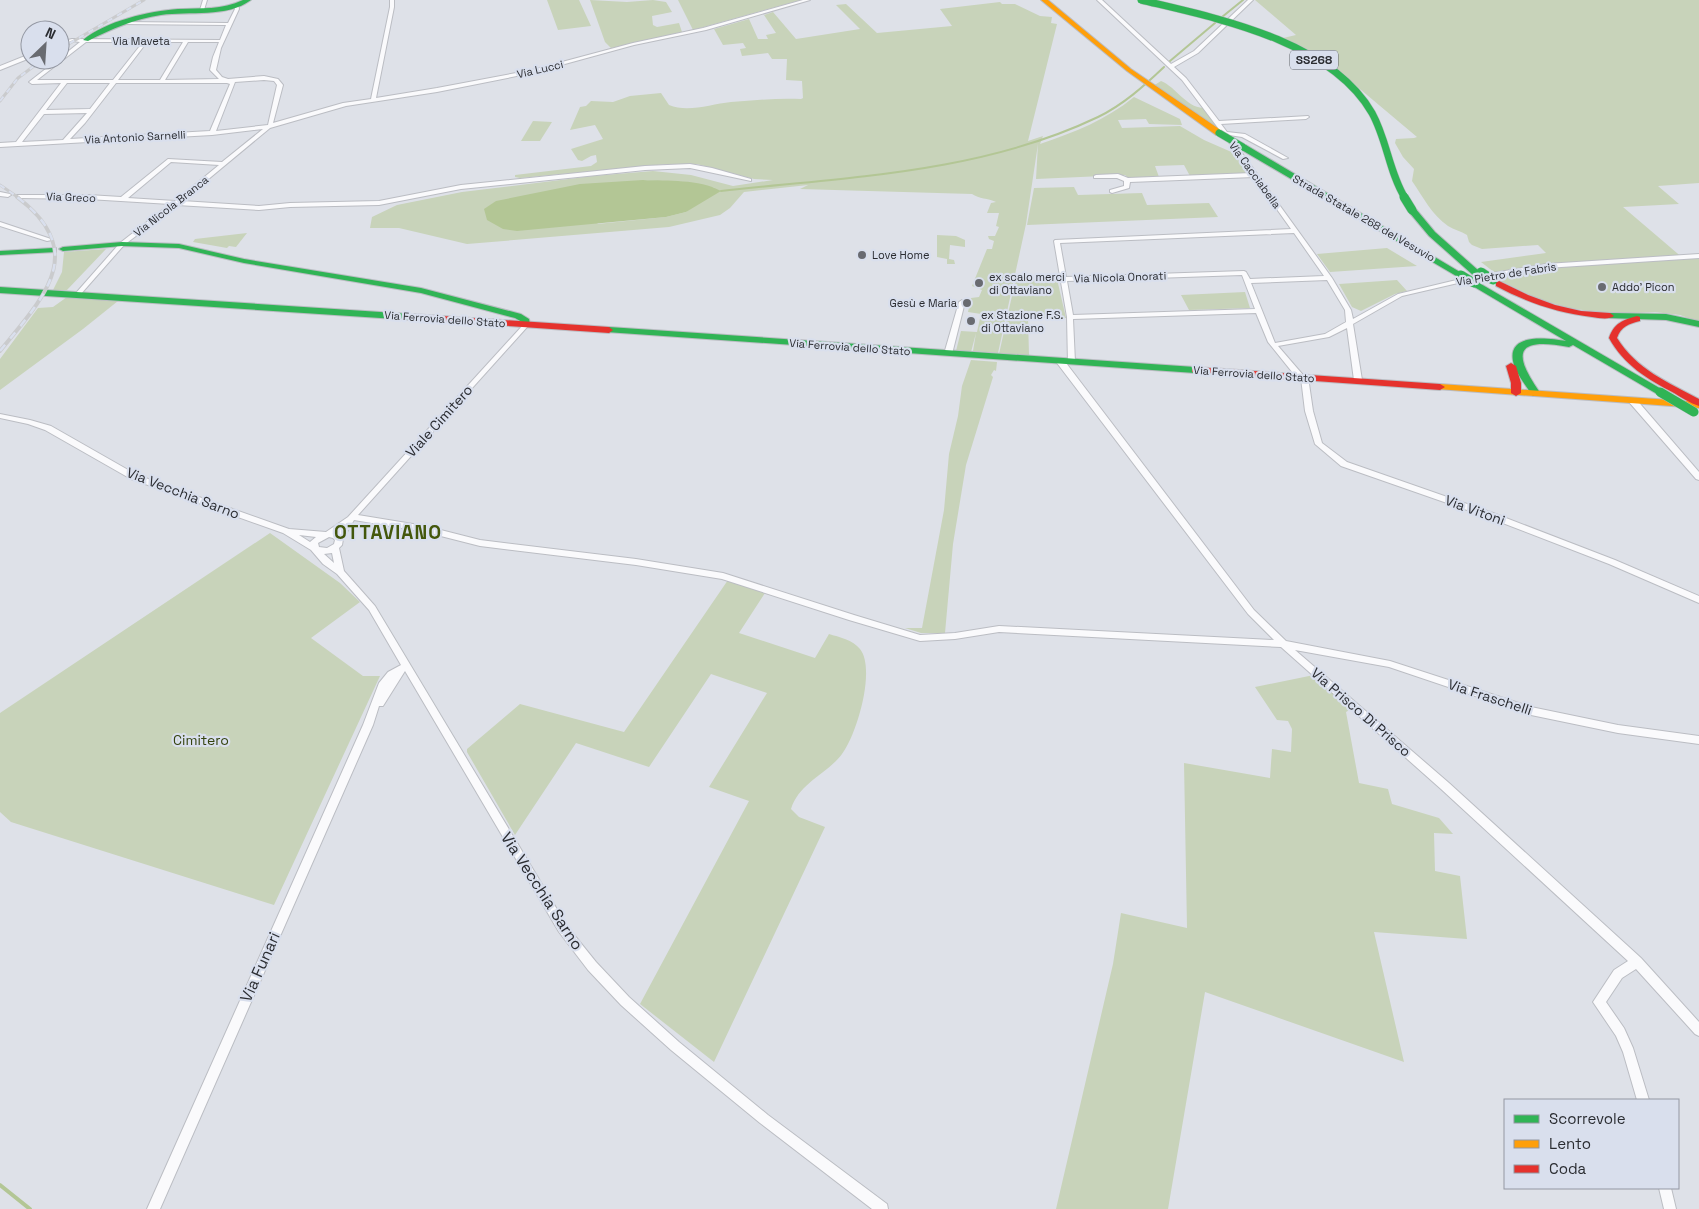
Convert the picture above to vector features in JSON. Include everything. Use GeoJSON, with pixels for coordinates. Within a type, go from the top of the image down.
{"type":"FeatureCollection","features":[{"type":"Feature","properties":{"kind":"main road"},"geometry":{"type":"LineString","coordinates":[[89,41],[121,23],[203,5],[236,6],[248,0]]}},
{"type":"Feature","properties":{"kind":"main road","name":"Strada Statale 268 del Vesuvio"},"geometry":{"type":"LineString","coordinates":[[1044,0],[1140,80],[1220,130],[1243,147],[1461,275],[1483,280],[1698,408]]}},
{"type":"Feature","properties":{"kind":"main road","name":"Strada Statale 268 del Vesuvio"},"geometry":{"type":"LineString","coordinates":[[1141,0],[1208,17],[1264,36],[1306,55],[1337,76],[1357,94],[1374,120],[1395,178],[1412,210],[1448,250],[1483,280],[1643,382],[1668,391]]}},
{"type":"Feature","properties":{"kind":"main road"},"geometry":{"type":"LineString","coordinates":[[0,253],[55,246],[122,244],[179,246],[244,261],[421,291],[518,316],[526,322],[526,325]]}},
{"type":"Feature","properties":{"kind":"main road"},"geometry":{"type":"LineString","coordinates":[[1483,280],[1524,298],[1559,309],[1597,316],[1659,315],[1699,325]]}},
{"type":"Feature","properties":{"kind":"main road"},"geometry":{"type":"LineString","coordinates":[[1483,280],[1522,317],[1528,330],[1515,343],[1509,355],[1516,383],[1516,393]]}},
{"type":"Feature","properties":{"kind":"main road","name":"Via Ferrovia dello Stato"},"geometry":{"type":"LineString","coordinates":[[0,290],[1358,380],[1632,400],[1698,408]]}},
{"type":"Feature","properties":{"kind":"main road"},"geometry":{"type":"LineString","coordinates":[[1698,408],[1668,391],[1624,357],[1612,341],[1616,328],[1622,323],[1648,317],[1673,319],[1699,325]]}},
{"type":"Feature","properties":{"kind":"main road"},"geometry":{"type":"LineString","coordinates":[[1536,394],[1518,370],[1514,356],[1520,345],[1534,340],[1551,340],[1570,345],[1643,382]]}},
{"type":"Feature","properties":{"kind":"street"},"geometry":{"type":"LineString","coordinates":[[372,100],[392,0]]}},
{"type":"Feature","properties":{"kind":"street","name":"Via Lucci"},"geometry":{"type":"LineString","coordinates":[[270,126],[345,104],[532,72],[633,44],[704,29],[808,0]]}},
{"type":"Feature","properties":{"kind":"street","name":"Via Cacciabella"},"geometry":{"type":"LineString","coordinates":[[1099,0],[1184,79],[1220,130],[1256,175],[1329,278],[1344,301],[1350,322],[1358,380]]}},
{"type":"Feature","properties":{"kind":"street"},"geometry":{"type":"LineString","coordinates":[[1170,67],[1196,52],[1251,0]]}},
{"type":"Feature","properties":{"kind":"street"},"geometry":{"type":"LineString","coordinates":[[212,133],[233,83],[220,78],[213,70],[213,63],[228,24],[237,9],[236,6]]}},
{"type":"Feature","properties":{"kind":"street"},"geometry":{"type":"LineString","coordinates":[[121,23],[228,24]]}},
{"type":"Feature","properties":{"kind":"street","name":"Via Maveta"},"geometry":{"type":"LineString","coordinates":[[70,41],[223,41]]}},
{"type":"Feature","properties":{"kind":"street"},"geometry":{"type":"LineString","coordinates":[[70,53],[89,41]]}},
{"type":"Feature","properties":{"kind":"street","name":"Via Maveta"},"geometry":{"type":"LineString","coordinates":[[162,81],[186,41]]}},
{"type":"Feature","properties":{"kind":"street"},"geometry":{"type":"LineString","coordinates":[[66,140],[115,82],[145,42]]}},
{"type":"Feature","properties":{"kind":"street"},"geometry":{"type":"LineString","coordinates":[[0,68],[20,60]]}},
{"type":"Feature","properties":{"kind":"street"},"geometry":{"type":"LineString","coordinates":[[47,70],[32,82],[228,81],[264,78],[279,82],[270,126]]}},
{"type":"Feature","properties":{"kind":"street"},"geometry":{"type":"LineString","coordinates":[[18,142],[44,112],[66,82]]}},
{"type":"Feature","properties":{"kind":"street"},"geometry":{"type":"LineString","coordinates":[[44,112],[91,111]]}},
{"type":"Feature","properties":{"kind":"street"},"geometry":{"type":"LineString","coordinates":[[1220,130],[1306,117]]}},
{"type":"Feature","properties":{"kind":"street","name":"Via Antonio Sarnelli"},"geometry":{"type":"LineString","coordinates":[[0,145],[18,142],[212,133],[270,126]]}},
{"type":"Feature","properties":{"kind":"street","name":"Via Nicola Branca"},"geometry":{"type":"LineString","coordinates":[[78,294],[122,244],[175,204],[270,126]]}},
{"type":"Feature","properties":{"kind":"street"},"geometry":{"type":"LineString","coordinates":[[1220,130],[1236,133],[1248,138],[1285,158]]}},
{"type":"Feature","properties":{"kind":"street"},"geometry":{"type":"LineString","coordinates":[[122,199],[170,160],[224,164]]}},
{"type":"Feature","properties":{"kind":"street","name":"Via Greco"},"geometry":{"type":"LineString","coordinates":[[19,196],[122,199],[175,204],[260,208],[290,205],[379,203],[470,186],[561,175],[654,167],[690,166],[750,180]]}},
{"type":"Feature","properties":{"kind":"street"},"geometry":{"type":"LineString","coordinates":[[1096,177],[1118,176],[1127,180],[1256,175]]}},
{"type":"Feature","properties":{"kind":"street"},"geometry":{"type":"LineString","coordinates":[[1112,191],[1127,187],[1127,180]]}},
{"type":"Feature","properties":{"kind":"street"},"geometry":{"type":"LineString","coordinates":[[0,194],[8,195]]}},
{"type":"Feature","properties":{"kind":"street"},"geometry":{"type":"LineString","coordinates":[[0,224],[55,246]]}},
{"type":"Feature","properties":{"kind":"street","name":"Via Nicola Onorati"},"geometry":{"type":"LineString","coordinates":[[1248,281],[1244,273],[1063,279],[1057,241],[1295,231]]}},
{"type":"Feature","properties":{"kind":"street","name":"Via Pietro de Fabris"},"geometry":{"type":"LineString","coordinates":[[1350,322],[1400,295],[1459,281],[1546,266],[1699,256]]}},
{"type":"Feature","properties":{"kind":"street"},"geometry":{"type":"LineString","coordinates":[[1302,377],[1273,345],[1258,312],[1248,281],[1329,278]]}},
{"type":"Feature","properties":{"kind":"street"},"geometry":{"type":"LineString","coordinates":[[1063,279],[1070,317],[1065,362]]}},
{"type":"Feature","properties":{"kind":"street"},"geometry":{"type":"LineString","coordinates":[[948,354],[962,302]]}},
{"type":"Feature","properties":{"kind":"street"},"geometry":{"type":"LineString","coordinates":[[1070,317],[1258,312]]}},
{"type":"Feature","properties":{"kind":"street"},"geometry":{"type":"LineString","coordinates":[[1273,345],[1327,336],[1350,322]]}},
{"type":"Feature","properties":{"kind":"street","name":"Viale Cimitero"},"geometry":{"type":"LineString","coordinates":[[339,539],[352,517],[526,325]]}},
{"type":"Feature","properties":{"kind":"street","name":"Via Prisco Di Prisco"},"geometry":{"type":"LineString","coordinates":[[1065,362],[1250,612],[1283,644],[1445,786],[1637,962],[1699,1030]]}},
{"type":"Feature","properties":{"kind":"street","name":"Via Vitoni"},"geometry":{"type":"LineString","coordinates":[[1302,377],[1309,411],[1319,444],[1344,464],[1490,515],[1612,562],[1699,600]]}},
{"type":"Feature","properties":{"kind":"street"},"geometry":{"type":"LineString","coordinates":[[1632,400],[1699,477]]}},
{"type":"Feature","properties":{"kind":"street","name":"Via Vecchia Sarno"},"geometry":{"type":"LineString","coordinates":[[0,416],[48,428],[134,477],[286,531],[315,549],[326,562],[340,572],[372,608],[563,929],[592,966],[625,1001],[675,1046],[764,1119],[879,1207]]}},
{"type":"Feature","properties":{"kind":"street","name":"Viale Cimitero"},"geometry":{"type":"LineString","coordinates":[[326,535],[352,517]]}},
{"type":"Feature","properties":{"kind":"street","name":"Via Fraschelli"},"geometry":{"type":"LineString","coordinates":[[352,517],[425,530],[480,543],[636,562],[723,576],[920,638],[955,636],[1000,628],[1283,644],[1390,664],[1532,711],[1618,730],[1699,740]]}},
{"type":"Feature","properties":{"kind":"street","name":"Via Vecchia Sarno"},"geometry":{"type":"LineString","coordinates":[[286,531],[335,535],[339,539]]}},
{"type":"Feature","properties":{"kind":"street"},"geometry":{"type":"LineString","coordinates":[[326,535],[316,539],[315,549],[328,551],[335,548],[339,539]]}},
{"type":"Feature","properties":{"kind":"street","name":"Via Vecchia Sarno"},"geometry":{"type":"LineString","coordinates":[[335,548],[340,572]]}},
{"type":"Feature","properties":{"kind":"street","name":"Via Funari"},"geometry":{"type":"LineString","coordinates":[[153,1209],[368,725],[389,688],[406,666]]}},
{"type":"Feature","properties":{"kind":"street"},"geometry":{"type":"LineString","coordinates":[[1637,962],[1618,974],[1599,1002],[1620,1032],[1626,1045],[1644,1099]]}},
{"type":"Feature","properties":{"kind":"street"},"geometry":{"type":"LineString","coordinates":[[1665,1189],[1670,1209]]}},
{"type":"Feature","properties":{"kind":"green space"},"geometry":{"type":"Polygon","coordinates":[[[547,0],[579,0],[591,26],[558,30],[547,0]]]}},
{"type":"Feature","properties":{"kind":"green space"},"geometry":{"type":"Polygon","coordinates":[[[590,0],[627,2],[653,0],[666,2],[672,12],[652,16],[653,25],[657,27],[679,23],[682,32],[611,48],[605,42],[590,0]]]}},
{"type":"Feature","properties":{"kind":"green space"},"geometry":{"type":"Polygon","coordinates":[[[678,0],[801,0],[693,30],[678,0]]]}},
{"type":"Feature","properties":{"kind":"green space"},"geometry":{"type":"Polygon","coordinates":[[[1255,0],[1699,0],[1699,183],[1658,186],[1679,204],[1623,207],[1684,259],[1699,258],[1699,322],[1680,315],[1655,312],[1610,314],[1569,308],[1538,299],[1495,278],[1499,276],[1481,262],[1546,253],[1538,245],[1482,249],[1472,245],[1467,235],[1442,222],[1412,181],[1414,169],[1403,157],[1395,143],[1396,139],[1417,137],[1323,58],[1317,58],[1279,39],[1296,35],[1255,0]]]}},
{"type":"Feature","properties":{"kind":"green space"},"geometry":{"type":"Polygon","coordinates":[[[1000,2],[1002,4],[1015,4],[1040,16],[1052,17],[1051,23],[1057,24],[1028,141],[1043,136],[1040,144],[1078,130],[1101,119],[1134,97],[1180,119],[1182,125],[1149,124],[1146,119],[1118,120],[1122,128],[1180,126],[1204,140],[1236,154],[1251,174],[1190,176],[1184,165],[1155,166],[1159,177],[1128,178],[1125,175],[1036,179],[1038,144],[1026,224],[998,353],[973,351],[976,333],[971,352],[956,351],[961,331],[977,332],[981,314],[968,312],[971,298],[979,297],[982,290],[972,286],[987,249],[992,249],[994,241],[989,239],[988,236],[995,236],[999,227],[996,226],[999,213],[987,213],[991,203],[996,202],[972,194],[800,189],[808,185],[744,192],[730,208],[720,215],[669,227],[467,244],[399,228],[370,228],[372,217],[397,205],[462,192],[593,176],[653,171],[691,175],[733,186],[773,180],[754,179],[697,164],[668,164],[520,178],[515,177],[515,175],[591,166],[597,162],[596,155],[582,161],[578,160],[571,149],[603,139],[595,125],[570,130],[580,107],[586,106],[591,101],[613,102],[630,96],[661,93],[669,105],[692,108],[731,102],[803,98],[802,81],[786,80],[787,59],[772,59],[768,53],[742,56],[740,49],[746,48],[743,43],[723,45],[714,29],[749,19],[758,39],[768,39],[766,35],[776,33],[764,15],[773,12],[796,39],[860,29],[836,5],[846,4],[877,33],[952,26],[940,9],[1000,2]],[[643,180],[597,224],[666,217],[686,212],[715,188],[689,183],[643,180]]]}},
{"type":"Feature","properties":{"kind":"green space"},"geometry":{"type":"Polygon","coordinates":[[[1161,81],[1186,101],[1203,108],[1221,131],[1153,86],[1161,81]]]}},
{"type":"Feature","properties":{"kind":"green space"},"geometry":{"type":"Polygon","coordinates":[[[533,121],[552,122],[540,141],[521,141],[533,121]]]}},
{"type":"Feature","properties":{"kind":"green space"},"geometry":{"type":"Polygon","coordinates":[[[1074,187],[1078,195],[1142,193],[1147,205],[1209,203],[1218,217],[1027,225],[1034,188],[1074,187]]]}},
{"type":"Feature","properties":{"kind":"green space"},"geometry":{"type":"Polygon","coordinates":[[[247,233],[236,247],[229,246],[227,248],[193,242],[195,239],[247,233]]]}},
{"type":"Feature","properties":{"kind":"green space"},"geometry":{"type":"Polygon","coordinates":[[[937,235],[956,236],[965,240],[965,247],[950,245],[949,259],[954,260],[955,264],[947,264],[947,259],[937,257],[937,235]]]}},
{"type":"Feature","properties":{"kind":"green space"},"geometry":{"type":"Polygon","coordinates":[[[1387,248],[1417,266],[1330,272],[1317,254],[1387,248]]]}},
{"type":"Feature","properties":{"kind":"green space"},"geometry":{"type":"Polygon","coordinates":[[[106,249],[67,290],[53,290],[62,272],[64,252],[106,249]]]}},
{"type":"Feature","properties":{"kind":"green space"},"geometry":{"type":"Polygon","coordinates":[[[1016,278],[1057,279],[1066,318],[1028,318],[1029,355],[999,354],[1016,278]]]}},
{"type":"Feature","properties":{"kind":"green space"},"geometry":{"type":"Polygon","coordinates":[[[1397,280],[1407,291],[1395,294],[1361,311],[1352,307],[1339,284],[1397,280]]]}},
{"type":"Feature","properties":{"kind":"green space"},"geometry":{"type":"Polygon","coordinates":[[[1245,292],[1250,308],[1189,310],[1181,295],[1245,292]]]}},
{"type":"Feature","properties":{"kind":"green space"},"geometry":{"type":"Polygon","coordinates":[[[67,297],[118,301],[0,390],[0,359],[38,308],[53,307],[67,297]]]}},
{"type":"Feature","properties":{"kind":"green space"},"geometry":{"type":"Polygon","coordinates":[[[971,360],[997,362],[996,371],[994,370],[991,375],[993,377],[966,465],[953,544],[945,633],[921,633],[905,628],[922,628],[944,510],[949,454],[958,416],[962,386],[971,360]]]}},
{"type":"Feature","properties":{"kind":"green space","name":"Cimitero"},"geometry":{"type":"Polygon","coordinates":[[[270,533],[340,583],[360,602],[311,638],[363,676],[380,676],[274,905],[11,822],[0,812],[0,713],[270,533]]]}},
{"type":"Feature","properties":{"kind":"green space"},"geometry":{"type":"Polygon","coordinates":[[[728,580],[765,593],[739,633],[815,658],[829,634],[837,636],[850,641],[860,649],[866,671],[863,702],[848,745],[836,761],[800,792],[791,809],[799,817],[825,827],[714,1062],[640,1004],[749,801],[709,787],[767,693],[711,674],[649,767],[576,743],[515,835],[467,749],[520,704],[624,732],[728,580]]]}},
{"type":"Feature","properties":{"kind":"green space"},"geometry":{"type":"Polygon","coordinates":[[[1314,675],[1351,709],[1346,712],[1359,783],[1388,789],[1392,804],[1439,818],[1453,834],[1434,833],[1435,871],[1460,876],[1467,939],[1374,932],[1404,1062],[1205,992],[1168,1209],[1056,1209],[1113,964],[1121,913],[1187,928],[1184,763],[1270,778],[1272,749],[1291,752],[1292,729],[1288,721],[1277,720],[1255,687],[1314,675]]]}},
{"type":"Feature","properties":{"kind":"shaded area"},"geometry":{"type":"Polygon","coordinates":[[[643,180],[703,184],[721,191],[686,212],[666,217],[517,231],[503,229],[487,220],[484,209],[496,201],[580,184],[643,180]]]}},
{"type":"Feature","properties":{"kind":"waterway"},"geometry":{"type":"LineString","coordinates":[[1222,17],[1243,0]]}},
{"type":"Feature","properties":{"kind":"waterway"},"geometry":{"type":"LineString","coordinates":[[1170,61],[1215,23]]}},
{"type":"Feature","properties":{"kind":"waterway"},"geometry":{"type":"LineString","coordinates":[[721,191],[913,170],[1008,150],[1053,136],[1098,117],[1133,95],[1164,67]]}},
{"type":"Feature","properties":{"kind":"waterway"},"geometry":{"type":"LineString","coordinates":[[0,1185],[30,1209]]}},
{"type":"Feature","properties":{"kind":"railway"},"geometry":{"type":"LineString","coordinates":[[70,43],[144,0]]}},
{"type":"Feature","properties":{"kind":"railway"},"geometry":{"type":"LineString","coordinates":[[0,101],[18,78],[29,70]]}},
{"type":"Feature","properties":{"kind":"railway"},"geometry":{"type":"LineString","coordinates":[[0,185],[19,198]]}},
{"type":"Feature","properties":{"kind":"railway"},"geometry":{"type":"LineString","coordinates":[[0,351],[44,293],[52,275],[55,256],[51,237],[39,217],[17,197]]}},
{"type":"Feature","properties":{"kind":"traffic: fast"},"geometry":{"type":"LineString","coordinates":[[86,40],[116,25],[137,18],[169,12],[219,9],[248,0]]}},
{"type":"Feature","properties":{"kind":"traffic: fast"},"geometry":{"type":"LineString","coordinates":[[1141,0],[1233,23],[1264,34],[1294,47],[1321,63],[1346,82],[1371,113],[1378,128],[1393,175],[1412,210]]}},
{"type":"Feature","properties":{"kind":"traffic: fast"},"geometry":{"type":"LineString","coordinates":[[1219,133],[1243,147]]}},
{"type":"Feature","properties":{"kind":"traffic: fast"},"geometry":{"type":"LineString","coordinates":[[1243,147],[1461,275]]}},
{"type":"Feature","properties":{"kind":"traffic: fast"},"geometry":{"type":"LineString","coordinates":[[1412,210],[1432,234],[1476,273]]}},
{"type":"Feature","properties":{"kind":"traffic: fast"},"geometry":{"type":"LineString","coordinates":[[63,249],[122,244],[179,246],[244,261],[421,291],[518,316],[526,321],[526,324]]}},
{"type":"Feature","properties":{"kind":"traffic: fast"},"geometry":{"type":"LineString","coordinates":[[0,253],[53,250]]}},
{"type":"Feature","properties":{"kind":"traffic: fast"},"geometry":{"type":"LineString","coordinates":[[1481,272],[1493,280]]}},
{"type":"Feature","properties":{"kind":"traffic: fast"},"geometry":{"type":"LineString","coordinates":[[1461,275],[1474,283]]}},
{"type":"Feature","properties":{"kind":"traffic: fast"},"geometry":{"type":"LineString","coordinates":[[1474,283],[1660,392]]}},
{"type":"Feature","properties":{"kind":"traffic: fast"},"geometry":{"type":"LineString","coordinates":[[0,290],[411,317]]}},
{"type":"Feature","properties":{"kind":"traffic: fast"},"geometry":{"type":"LineString","coordinates":[[1610,316],[1666,317],[1699,324]]}},
{"type":"Feature","properties":{"kind":"traffic: fast"},"geometry":{"type":"LineString","coordinates":[[609,330],[1195,370]]}},
{"type":"Feature","properties":{"kind":"traffic: fast"},"geometry":{"type":"LineString","coordinates":[[1536,394],[1519,366],[1517,355],[1520,348],[1526,343],[1537,340],[1569,344]]}},
{"type":"Feature","properties":{"kind":"traffic: fast"},"geometry":{"type":"LineString","coordinates":[[1660,392],[1694,412]]}},
{"type":"Feature","properties":{"kind":"traffic: slow"},"geometry":{"type":"LineString","coordinates":[[1044,0],[1129,70],[1219,133]]}},
{"type":"Feature","properties":{"kind":"traffic: slow"},"geometry":{"type":"LineString","coordinates":[[1440,387],[1699,405]]}},
{"type":"Feature","properties":{"kind":"traffic: jam"},"geometry":{"type":"LineString","coordinates":[[1499,284],[1525,297],[1552,307],[1566,311],[1610,316]]}},
{"type":"Feature","properties":{"kind":"traffic: jam"},"geometry":{"type":"LineString","coordinates":[[411,317],[609,330]]}},
{"type":"Feature","properties":{"kind":"traffic: jam"},"geometry":{"type":"LineString","coordinates":[[1637,319],[1625,323],[1617,330],[1613,338],[1620,349],[1650,376],[1699,403]]}},
{"type":"Feature","properties":{"kind":"traffic: jam"},"geometry":{"type":"LineString","coordinates":[[1511,366],[1516,383],[1516,393]]}},
{"type":"Feature","properties":{"kind":"traffic: jam"},"geometry":{"type":"LineString","coordinates":[[1195,370],[1440,387]]}},
{"type":"Feature","properties":{"kind":"place","name":"Love Home"},"geometry":{"type":"Point","coordinates":[862,255]}},
{"type":"Feature","properties":{"kind":"place","name":"ex scalo merci di Ottaviano"},"geometry":{"type":"Point","coordinates":[979,283]}},
{"type":"Feature","properties":{"kind":"place","name":"Addo' Picon"},"geometry":{"type":"Point","coordinates":[1602,287]}},
{"type":"Feature","properties":{"kind":"place","name":"Gesù e Maria"},"geometry":{"type":"Point","coordinates":[967,303]}},
{"type":"Feature","properties":{"kind":"place","name":"ex Stazione F.S. di Ottaviano"},"geometry":{"type":"Point","coordinates":[971,321]}},
{"type":"Feature","properties":{"kind":"district","name":"OTTAVIANO"},"geometry":{"type":"Point","coordinates":[388,532]}}]}
